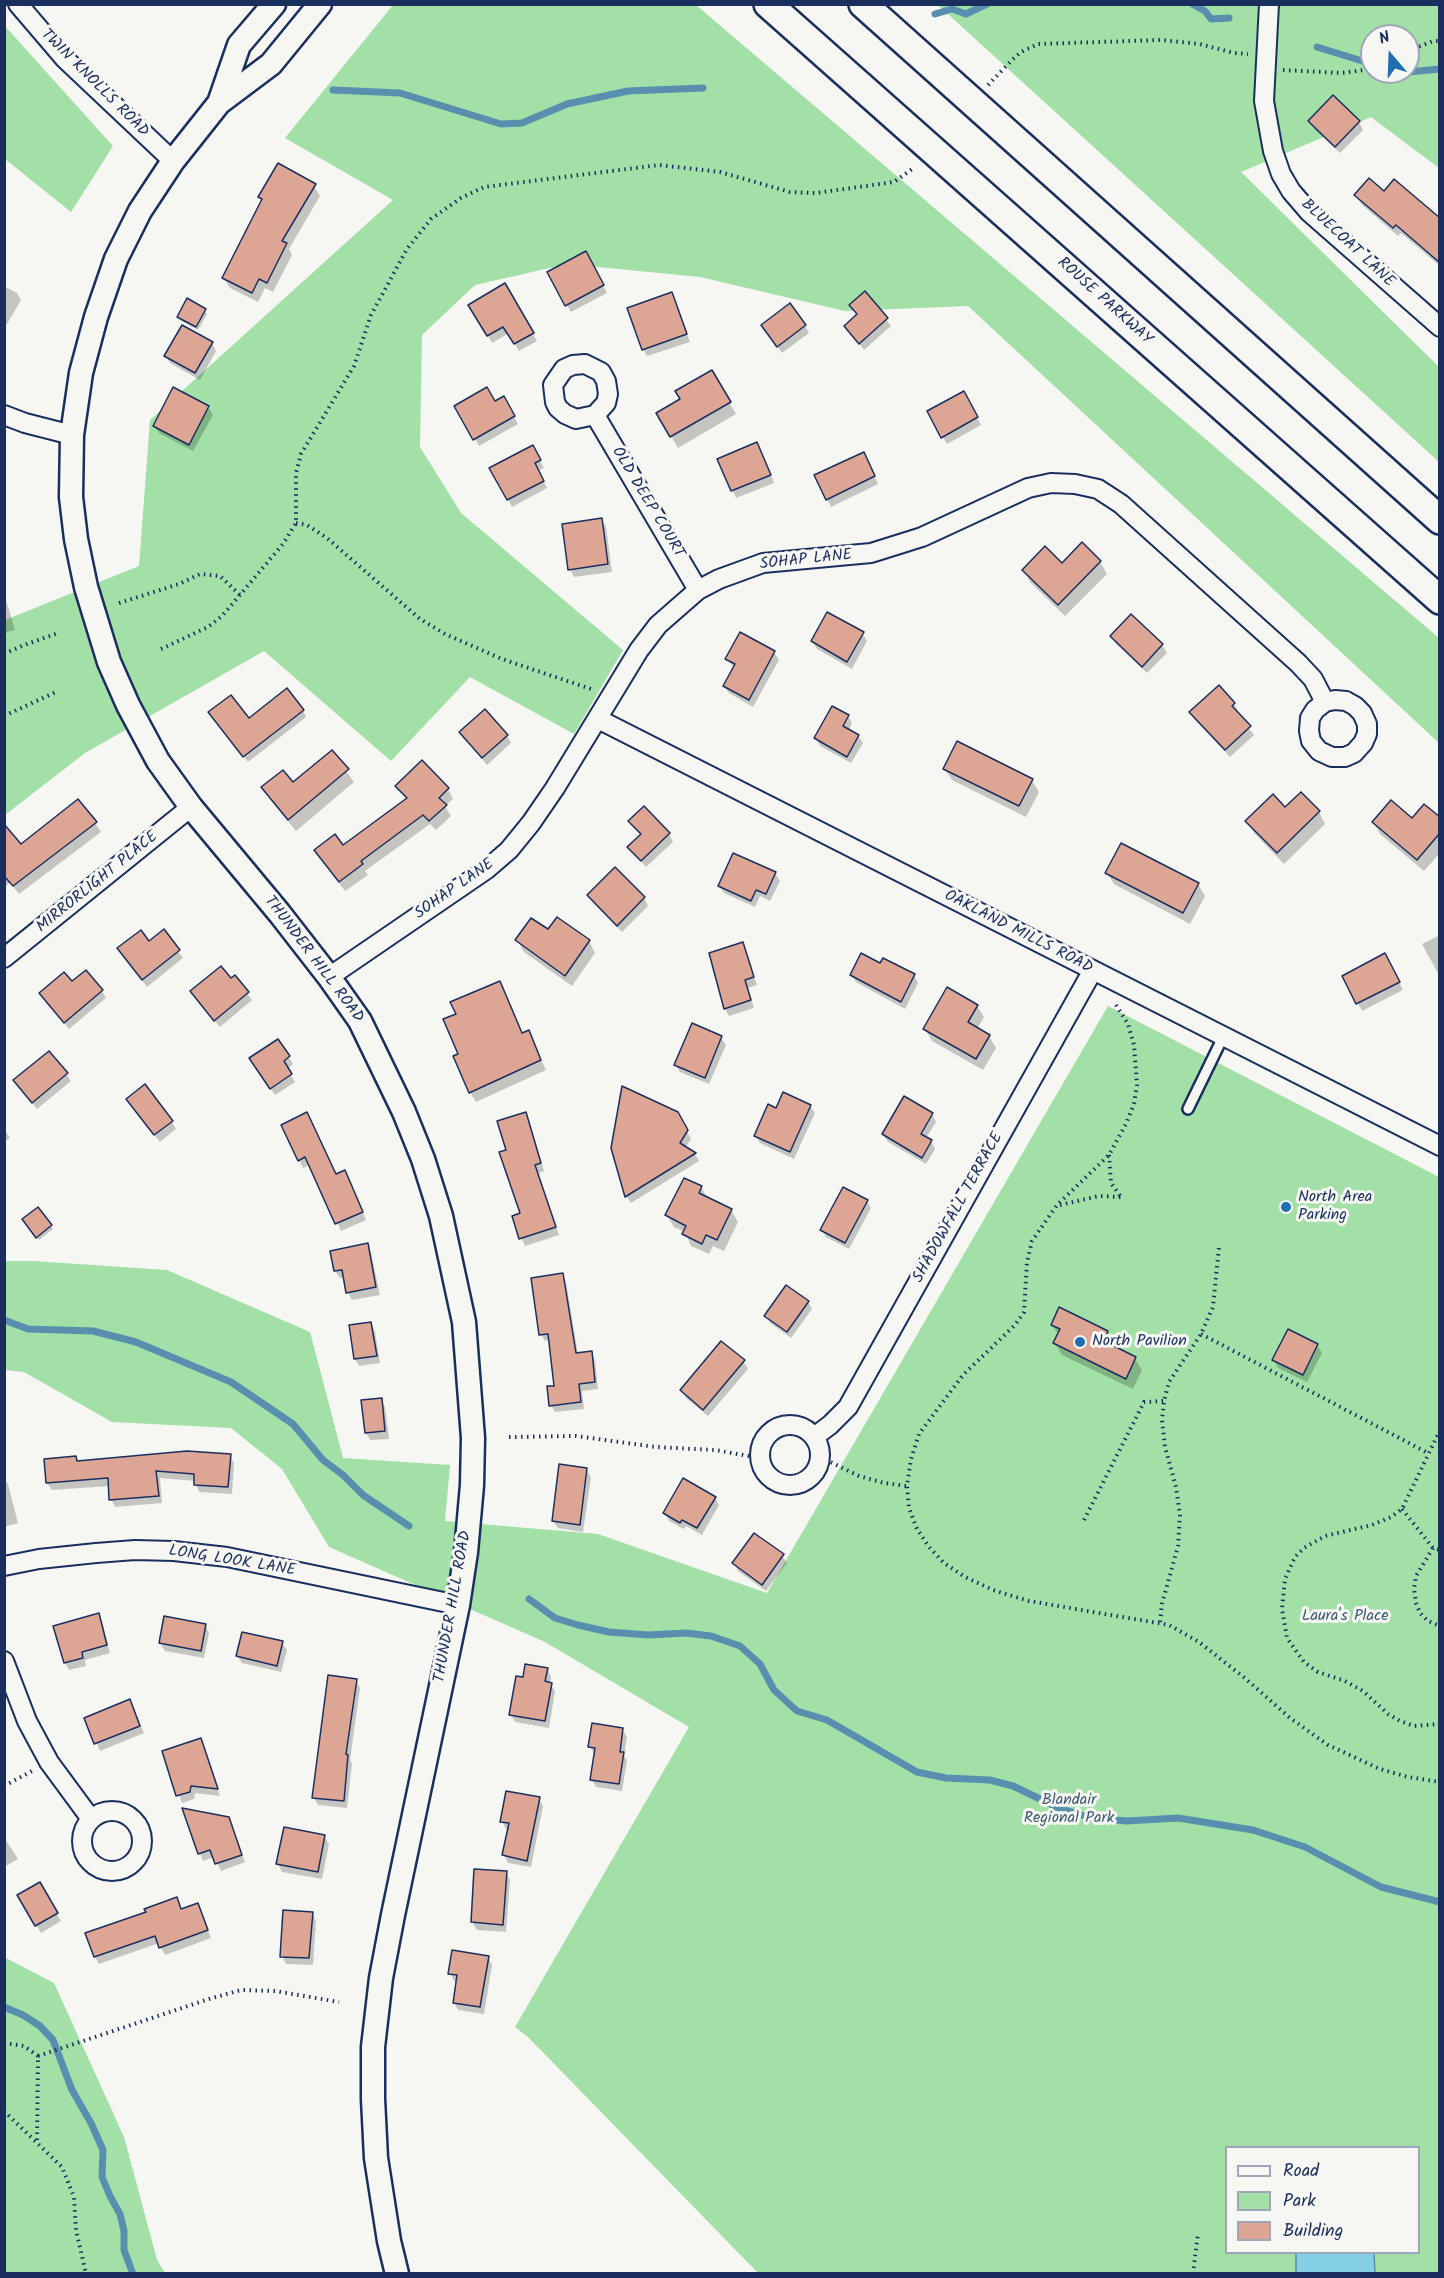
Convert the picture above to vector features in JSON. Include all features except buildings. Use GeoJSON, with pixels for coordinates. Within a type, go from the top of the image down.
{"type":"FeatureCollection","features":[{"type":"Feature","properties":{"kind":"main road"},"geometry":{"type":"LineString","coordinates":[[864,4],[1440,520]]}},
{"type":"Feature","properties":{"kind":"main road","name":"ROUSE PARKWAY"},"geometry":{"type":"LineString","coordinates":[[769,6],[1440,600]]}},
{"type":"Feature","properties":{"kind":"street","name":"TWIN KNOLLS ROAD"},"geometry":{"type":"LineString","coordinates":[[18,4],[65,59],[173,161]]}},
{"type":"Feature","properties":{"kind":"street","name":"THUNDER HILL ROAD"},"geometry":{"type":"LineString","coordinates":[[219,103],[239,45],[274,4]]}},
{"type":"Feature","properties":{"kind":"street","name":"THUNDER HILL ROAD"},"geometry":{"type":"LineString","coordinates":[[320,4],[271,64],[219,103],[173,161],[140,211],[116,259],[96,317],[81,373],[72,435],[71,496],[78,548],[95,618],[109,662],[128,705],[158,761],[191,807],[280,914],[329,977],[360,1022],[404,1112],[423,1159],[455,1270],[464,1322],[473,1438],[472,1485],[466,1552],[458,1605],[381,1978],[374,2047],[373,2099],[376,2158],[389,2241],[397,2274]]}},
{"type":"Feature","properties":{"kind":"street","name":"BLUECOAT LANE"},"geometry":{"type":"LineString","coordinates":[[1269,4],[1264,101],[1273,151],[1281,174],[1291,191],[1309,212],[1440,327]]}},
{"type":"Feature","properties":{"kind":"street"},"geometry":{"type":"LineString","coordinates":[[4,415],[72,435]]}},
{"type":"Feature","properties":{"kind":"street","name":"OLD DEEP COURT"},"geometry":{"type":"LineString","coordinates":[[595,415],[699,590]]}},
{"type":"Feature","properties":{"kind":"street","name":"SOHAP LANE"},"geometry":{"type":"LineString","coordinates":[[329,977],[487,869],[509,850],[531,823],[639,650],[658,625],[699,590],[719,579],[763,563],[871,553],[922,537],[1028,488],[1051,483],[1075,484],[1098,489],[1121,504],[1298,663],[1313,679],[1325,702]]}},
{"type":"Feature","properties":{"kind":"street","name":"OAKLAND MILLS ROAD"},"geometry":{"type":"LineString","coordinates":[[598,719],[1440,1146]]}},
{"type":"Feature","properties":{"kind":"street","name":"MIRRORLIGHT PLACE"},"geometry":{"type":"LineString","coordinates":[[4,958],[191,807]]}},
{"type":"Feature","properties":{"kind":"street","name":"SHADOWFALL TERRACE"},"geometry":{"type":"LineString","coordinates":[[814,1437],[848,1407],[1093,970]]}},
{"type":"Feature","properties":{"kind":"street"},"geometry":{"type":"LineString","coordinates":[[784,1426],[795,1426],[805,1429],[814,1437],[819,1446],[820,1457],[811,1477],[801,1483],[790,1485],[770,1478],[763,1469],[760,1458],[761,1447],[774,1430],[784,1426]]}},
{"type":"Feature","properties":{"kind":"street","name":"LONG LOOK LANE"},"geometry":{"type":"LineString","coordinates":[[4,1566],[96,1552],[174,1551],[227,1557],[458,1605]]}},
{"type":"Feature","properties":{"kind":"street"},"geometry":{"type":"LineString","coordinates":[[4,1661],[27,1721],[49,1762],[91,1820]]}},
{"type":"Feature","properties":{"kind":"lane"},"geometry":{"type":"LineString","coordinates":[[1188,1109],[1223,1037]]}},
{"type":"Feature","properties":{"kind":"path"},"geometry":{"type":"LineString","coordinates":[[987,86],[1021,52],[1038,44],[1161,40],[1200,44],[1234,53],[1250,54]]}},
{"type":"Feature","properties":{"kind":"path"},"geometry":{"type":"LineString","coordinates":[[1420,46],[1440,41]]}},
{"type":"Feature","properties":{"kind":"path"},"geometry":{"type":"LineString","coordinates":[[1279,69],[1341,73],[1360,71]]}},
{"type":"Feature","properties":{"kind":"path"},"geometry":{"type":"LineString","coordinates":[[161,650],[208,627],[222,616],[283,544],[296,523],[296,473],[301,454],[354,366],[371,315],[407,249],[430,219],[461,198],[484,187],[494,185],[552,180],[659,165],[720,172],[790,192],[816,193],[894,182],[915,167]]}},
{"type":"Feature","properties":{"kind":"path"},"geometry":{"type":"LineString","coordinates":[[296,523],[307,525],[327,538],[406,607],[445,634],[502,659],[611,698]]}},
{"type":"Feature","properties":{"kind":"path"},"geometry":{"type":"LineString","coordinates":[[119,603],[200,574],[220,576],[240,595]]}},
{"type":"Feature","properties":{"kind":"path"},"geometry":{"type":"LineString","coordinates":[[4,654],[58,633]]}},
{"type":"Feature","properties":{"kind":"path"},"geometry":{"type":"LineString","coordinates":[[4,716],[56,692]]}},
{"type":"Feature","properties":{"kind":"path"},"geometry":{"type":"LineString","coordinates":[[1093,970],[1105,993],[1118,1007],[1128,1024],[1137,1066],[1134,1104],[1109,1155],[1057,1206],[1032,1241],[1027,1262],[1024,1312],[1015,1325],[963,1375],[919,1434],[910,1459],[907,1486],[909,1508],[917,1529],[929,1547],[945,1563],[966,1577],[993,1590],[1029,1601],[1169,1625],[1199,1642],[1290,1718],[1328,1745],[1380,1769],[1408,1777],[1440,1782]]}},
{"type":"Feature","properties":{"kind":"path"},"geometry":{"type":"LineString","coordinates":[[1057,1206],[1099,1196],[1121,1197],[1111,1183],[1109,1155]]}},
{"type":"Feature","properties":{"kind":"path"},"geometry":{"type":"LineString","coordinates":[[1160,1622],[1162,1604],[1178,1546],[1180,1515],[1176,1487],[1165,1447],[1162,1420],[1164,1401],[1169,1382],[1201,1334],[1213,1307],[1220,1247]]}},
{"type":"Feature","properties":{"kind":"path"},"geometry":{"type":"LineString","coordinates":[[1201,1334],[1428,1453]]}},
{"type":"Feature","properties":{"kind":"path"},"geometry":{"type":"LineString","coordinates":[[1084,1520],[1144,1402],[1164,1401]]}},
{"type":"Feature","properties":{"kind":"path"},"geometry":{"type":"LineString","coordinates":[[1440,1430],[1402,1509],[1391,1517],[1372,1525],[1325,1536],[1304,1548],[1295,1557],[1285,1579],[1282,1593],[1283,1625],[1287,1638],[1294,1651],[1304,1662],[1318,1672],[1363,1691],[1388,1714],[1400,1721],[1414,1726],[1440,1724]]}},
{"type":"Feature","properties":{"kind":"path"},"geometry":{"type":"LineString","coordinates":[[509,1437],[576,1436],[656,1447],[715,1450],[760,1458]]}},
{"type":"Feature","properties":{"kind":"path"},"geometry":{"type":"LineString","coordinates":[[820,1457],[859,1476],[907,1486]]}},
{"type":"Feature","properties":{"kind":"path"},"geometry":{"type":"LineString","coordinates":[[1402,1509],[1433,1548],[1440,1550]]}},
{"type":"Feature","properties":{"kind":"path"},"geometry":{"type":"LineString","coordinates":[[1433,1548],[1416,1576],[1414,1589],[1420,1612],[1428,1621],[1440,1626]]}},
{"type":"Feature","properties":{"kind":"path"},"geometry":{"type":"LineString","coordinates":[[4,1786],[49,1762]]}},
{"type":"Feature","properties":{"kind":"path"},"geometry":{"type":"LineString","coordinates":[[38,2056],[241,1990],[275,1991],[339,2002]]}},
{"type":"Feature","properties":{"kind":"path"},"geometry":{"type":"LineString","coordinates":[[4,2043],[24,2046],[38,2056]]}},
{"type":"Feature","properties":{"kind":"path"},"geometry":{"type":"LineString","coordinates":[[37,2140],[38,2056]]}},
{"type":"Feature","properties":{"kind":"path"},"geometry":{"type":"LineString","coordinates":[[4,2111],[37,2140],[62,2167],[74,2197],[76,2230],[86,2274]]}},
{"type":"Feature","properties":{"kind":"path"},"geometry":{"type":"LineString","coordinates":[[1193,2274],[1198,2233]]}},
{"type":"Feature","properties":{"kind":"green space"},"geometry":{"type":"Polygon","coordinates":[[[393,5],[696,5],[1439,638],[1439,743],[968,306],[845,311],[700,277],[567,264],[475,285],[422,335],[420,447],[461,513],[623,650],[574,734],[470,677],[391,761],[264,651],[85,753],[5,815],[5,620],[139,566],[150,420],[393,200],[285,138],[393,5]]]}},
{"type":"Feature","properties":{"kind":"green space"},"geometry":{"type":"Polygon","coordinates":[[[938,5],[1439,5],[1439,168],[1371,117],[1241,172],[1439,367],[1439,462],[938,5]]]}},
{"type":"Feature","properties":{"kind":"green space"},"geometry":{"type":"Polygon","coordinates":[[[4,25],[113,146],[71,212],[5,159],[4,25]]]}},
{"type":"Feature","properties":{"kind":"green space","name":"Blandair Regional Park"},"geometry":{"type":"Polygon","coordinates":[[[1108,1006],[1439,1177],[1439,2273],[758,2273],[528,2037],[515,2027],[689,1727],[545,1642],[329,1547],[282,1469],[231,1428],[112,1422],[24,1372],[5,1370],[5,1261],[167,1270],[310,1332],[343,1458],[450,1465],[445,1521],[598,1534],[767,1593],[1108,1006]]]}},
{"type":"Feature","properties":{"kind":"green space"},"geometry":{"type":"Polygon","coordinates":[[[4,1957],[54,1983],[124,2137],[157,2260],[165,2273],[5,2273],[4,1957]]]}},
{"type":"Feature","properties":{"kind":"water"},"geometry":{"type":"Polygon","coordinates":[[[1296,2254],[1374,2254],[1375,2273],[1296,2273],[1296,2254]]]}},
{"type":"Feature","properties":{"kind":"waterway"},"geometry":{"type":"LineString","coordinates":[[935,14],[952,9],[966,14],[987,4]]}},
{"type":"Feature","properties":{"kind":"waterway"},"geometry":{"type":"LineString","coordinates":[[1192,4],[1205,11],[1211,19],[1229,18]]}},
{"type":"Feature","properties":{"kind":"waterway"},"geometry":{"type":"LineString","coordinates":[[1317,47],[1360,60]]}},
{"type":"Feature","properties":{"kind":"waterway"},"geometry":{"type":"LineString","coordinates":[[1420,71],[1440,69]]}},
{"type":"Feature","properties":{"kind":"waterway"},"geometry":{"type":"LineString","coordinates":[[333,90],[400,93],[501,124],[522,123],[567,104],[628,91],[703,88]]}},
{"type":"Feature","properties":{"kind":"waterway"},"geometry":{"type":"LineString","coordinates":[[4,1320],[28,1329],[93,1331],[136,1342],[231,1382],[293,1424],[323,1460],[343,1475],[363,1495],[409,1526]]}},
{"type":"Feature","properties":{"kind":"waterway"},"geometry":{"type":"LineString","coordinates":[[529,1599],[555,1618],[609,1632],[648,1635],[686,1633],[711,1636],[740,1646],[760,1664],[774,1690],[797,1711],[827,1720],[917,1772],[946,1778],[990,1780],[1013,1786],[1059,1808],[1091,1818],[1127,1821],[1178,1818],[1253,1830],[1305,1847],[1381,1887],[1440,1902]]}},
{"type":"Feature","properties":{"kind":"waterway"},"geometry":{"type":"LineString","coordinates":[[4,2007],[40,2026],[53,2040],[72,2090],[103,2150],[102,2177],[120,2214],[124,2231],[124,2250],[133,2274]]}},
{"type":"Feature","properties":{"kind":"place","name":"North Area Parking"},"geometry":{"type":"Point","coordinates":[1286,1207]}},
{"type":"Feature","properties":{"kind":"place","name":"North Pavilion"},"geometry":{"type":"Point","coordinates":[1080,1342]}},
{"type":"Feature","properties":{"kind":"park label","name":"Laura's Place"},"geometry":{"type":"Point","coordinates":[1345,1617]}}]}
